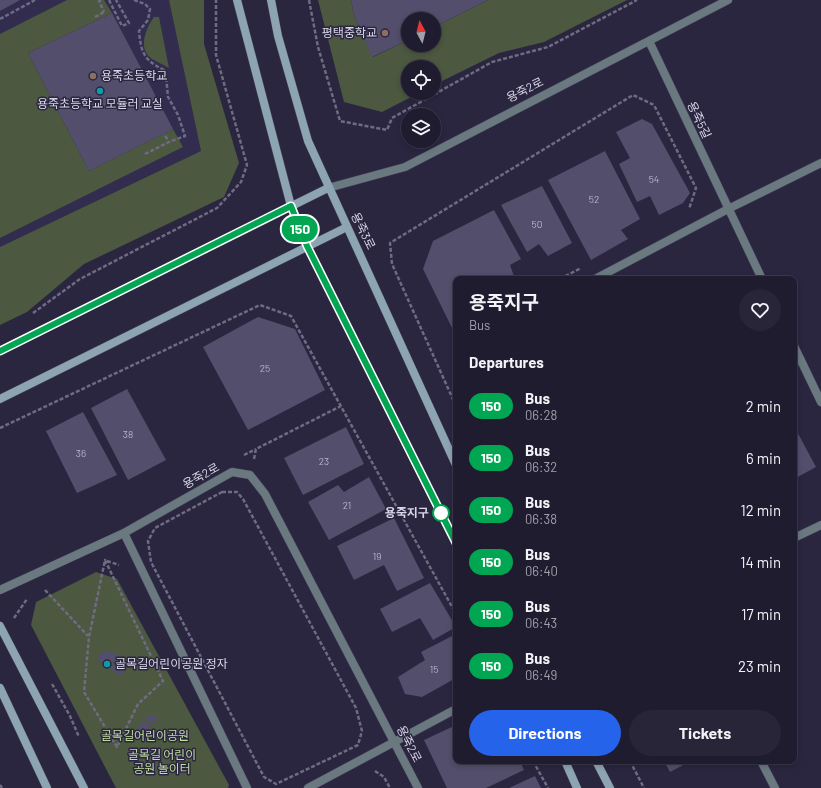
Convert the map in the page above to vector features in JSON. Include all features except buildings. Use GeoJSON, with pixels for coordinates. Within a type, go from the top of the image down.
{"type":"FeatureCollection","features":[{"type":"Feature","properties":{"kind":"street"},"geometry":{"type":"LineString","coordinates":[[237,0],[291,206],[307,246],[453,537]]}},
{"type":"Feature","properties":{"kind":"street","name":"용죽3로"},"geometry":{"type":"LineString","coordinates":[[271,0],[278,36],[308,140],[328,188],[453,458]]}},
{"type":"Feature","properties":{"kind":"street","name":"용죽2로"},"geometry":{"type":"LineString","coordinates":[[328,188],[405,167],[728,0]]}},
{"type":"Feature","properties":{"kind":"street","name":"용죽5길"},"geometry":{"type":"LineString","coordinates":[[649,41],[761,276]]}},
{"type":"Feature","properties":{"kind":"street"},"geometry":{"type":"LineString","coordinates":[[600,276],[728,209],[821,163]]}},
{"type":"Feature","properties":{"kind":"street"},"geometry":{"type":"LineString","coordinates":[[0,351],[328,188]]}},
{"type":"Feature","properties":{"kind":"street"},"geometry":{"type":"LineString","coordinates":[[0,399],[347,227]]}},
{"type":"Feature","properties":{"kind":"street"},"geometry":{"type":"LineString","coordinates":[[797,352],[821,402]]}},
{"type":"Feature","properties":{"kind":"street","name":"용죽2로"},"geometry":{"type":"LineString","coordinates":[[0,590],[124,533],[232,472],[250,475],[265,494],[396,743],[418,788]]}},
{"type":"Feature","properties":{"kind":"street"},"geometry":{"type":"LineString","coordinates":[[797,537],[821,525]]}},
{"type":"Feature","properties":{"kind":"street"},"geometry":{"type":"LineString","coordinates":[[124,533],[247,788]]}},
{"type":"Feature","properties":{"kind":"street"},"geometry":{"type":"LineString","coordinates":[[0,626],[84,788]]}},
{"type":"Feature","properties":{"kind":"street"},"geometry":{"type":"LineString","coordinates":[[0,688],[47,788]]}},
{"type":"Feature","properties":{"kind":"street"},"geometry":{"type":"LineString","coordinates":[[308,788],[396,743],[453,711]]}},
{"type":"Feature","properties":{"kind":"street"},"geometry":{"type":"LineString","coordinates":[[566,764],[577,788]]}},
{"type":"Feature","properties":{"kind":"street"},"geometry":{"type":"LineString","coordinates":[[598,764],[610,788]]}},
{"type":"Feature","properties":{"kind":"street"},"geometry":{"type":"LineString","coordinates":[[763,764],[775,788]]}},
{"type":"Feature","properties":{"kind":"path"},"geometry":{"type":"LineString","coordinates":[[0,19],[35,0]]}},
{"type":"Feature","properties":{"kind":"path"},"geometry":{"type":"LineString","coordinates":[[96,19],[104,12],[99,1],[101,0]]}},
{"type":"Feature","properties":{"kind":"path"},"geometry":{"type":"LineString","coordinates":[[109,0],[122,26],[129,23],[116,0]]}},
{"type":"Feature","properties":{"kind":"path"},"geometry":{"type":"LineString","coordinates":[[134,0],[145,4],[150,9],[148,20],[139,31],[141,49],[150,63],[164,70],[168,98],[178,115],[185,136],[145,154]]}},
{"type":"Feature","properties":{"kind":"path"},"geometry":{"type":"LineString","coordinates":[[28,317],[80,279],[217,208],[241,182],[248,165],[216,55],[216,0]]}},
{"type":"Feature","properties":{"kind":"path"},"geometry":{"type":"LineString","coordinates":[[309,0],[318,47],[340,121],[387,130],[392,118],[492,62],[548,47],[638,0]]}},
{"type":"Feature","properties":{"kind":"path"},"geometry":{"type":"LineString","coordinates":[[453,399],[392,264],[390,243],[632,95],[654,105],[696,188],[690,208],[683,212]]}},
{"type":"Feature","properties":{"kind":"path"},"geometry":{"type":"LineString","coordinates":[[164,134],[169,142]]}},
{"type":"Feature","properties":{"kind":"path"},"geometry":{"type":"LineString","coordinates":[[566,276],[588,264]]}},
{"type":"Feature","properties":{"kind":"path"},"geometry":{"type":"LineString","coordinates":[[0,428],[260,305],[291,316],[453,609]]}},
{"type":"Feature","properties":{"kind":"path"},"geometry":{"type":"LineString","coordinates":[[250,475],[256,449],[341,406]]}},
{"type":"Feature","properties":{"kind":"path"},"geometry":{"type":"LineString","coordinates":[[222,492],[237,492],[243,499],[356,708],[362,732],[358,745],[276,784],[264,777],[152,562],[148,541],[154,528],[222,492]]}},
{"type":"Feature","properties":{"kind":"path"},"geometry":{"type":"LineString","coordinates":[[105,560],[163,681],[138,704],[117,747],[84,692],[89,636],[105,560]]}},
{"type":"Feature","properties":{"kind":"path"},"geometry":{"type":"LineString","coordinates":[[98,563],[105,560],[121,566]]}},
{"type":"Feature","properties":{"kind":"path"},"geometry":{"type":"LineString","coordinates":[[38,593],[52,587]]}},
{"type":"Feature","properties":{"kind":"path"},"geometry":{"type":"LineString","coordinates":[[45,590],[89,636]]}},
{"type":"Feature","properties":{"kind":"path"},"geometry":{"type":"LineString","coordinates":[[18,625],[14,618],[26,599],[32,596]]}},
{"type":"Feature","properties":{"kind":"path"},"geometry":{"type":"LineString","coordinates":[[48,677],[70,716],[80,738]]}},
{"type":"Feature","properties":{"kind":"path"},"geometry":{"type":"LineString","coordinates":[[535,764],[548,788]]}},
{"type":"Feature","properties":{"kind":"path"},"geometry":{"type":"LineString","coordinates":[[632,764],[644,788]]}},
{"type":"Feature","properties":{"kind":"shaded area","name":"용죽초등학교"},"geometry":{"type":"Polygon","coordinates":[[[0,0],[169,0],[201,151],[0,247],[0,0]]]}},
{"type":"Feature","properties":{"kind":"green space"},"geometry":{"type":"Polygon","coordinates":[[[67,0],[104,0],[112,13],[28,53],[89,171],[173,129],[183,147],[0,238],[0,34],[67,0]]]}},
{"type":"Feature","properties":{"kind":"green space"},"geometry":{"type":"Polygon","coordinates":[[[169,0],[204,0],[204,44],[239,163],[224,197],[84,264],[27,312],[0,325],[0,247],[201,151],[169,0]]]}},
{"type":"Feature","properties":{"kind":"green space"},"geometry":{"type":"Polygon","coordinates":[[[318,0],[351,0],[354,15],[373,57],[401,43],[401,52],[441,52],[441,24],[488,0],[627,0],[544,42],[499,53],[441,82],[441,60],[401,60],[401,100],[405,100],[382,112],[344,102],[318,0]]]}},
{"type":"Feature","properties":{"kind":"green space"},"geometry":{"type":"Polygon","coordinates":[[[154,17],[159,17],[169,68],[152,59],[147,55],[145,50],[144,38],[154,17]]]}},
{"type":"Feature","properties":{"kind":"green space","name":"골목길어린이공원"},"geometry":{"type":"Polygon","coordinates":[[[96,572],[117,579],[229,785],[228,788],[116,788],[31,625],[36,602],[96,572]]]}},
{"type":"Feature","properties":{"kind":"bus line","name":"150"},"geometry":{"type":"LineString","coordinates":[[0,351],[291,206],[307,246],[453,537]]}},
{"type":"Feature","properties":{"kind":"place","name":"평택중학교"},"geometry":{"type":"Point","coordinates":[385,33]}},
{"type":"Feature","properties":{"kind":"place","name":"용죽초등학교"},"geometry":{"type":"Point","coordinates":[93,76]}},
{"type":"Feature","properties":{"kind":"place","name":"용죽초등학교 모듈러 교실"},"geometry":{"type":"Point","coordinates":[100,91]}},
{"type":"Feature","properties":{"kind":"place","name":"용죽지구"},"geometry":{"type":"Point","coordinates":[441,513]}},
{"type":"Feature","properties":{"kind":"place","name":"골목길어린이공원 정자"},"geometry":{"type":"Point","coordinates":[107,664]}},
{"type":"Feature","properties":{"kind":"park label","name":"골목길 어린이 공원 놀이터"},"geometry":{"type":"Point","coordinates":[162,762]}}]}
